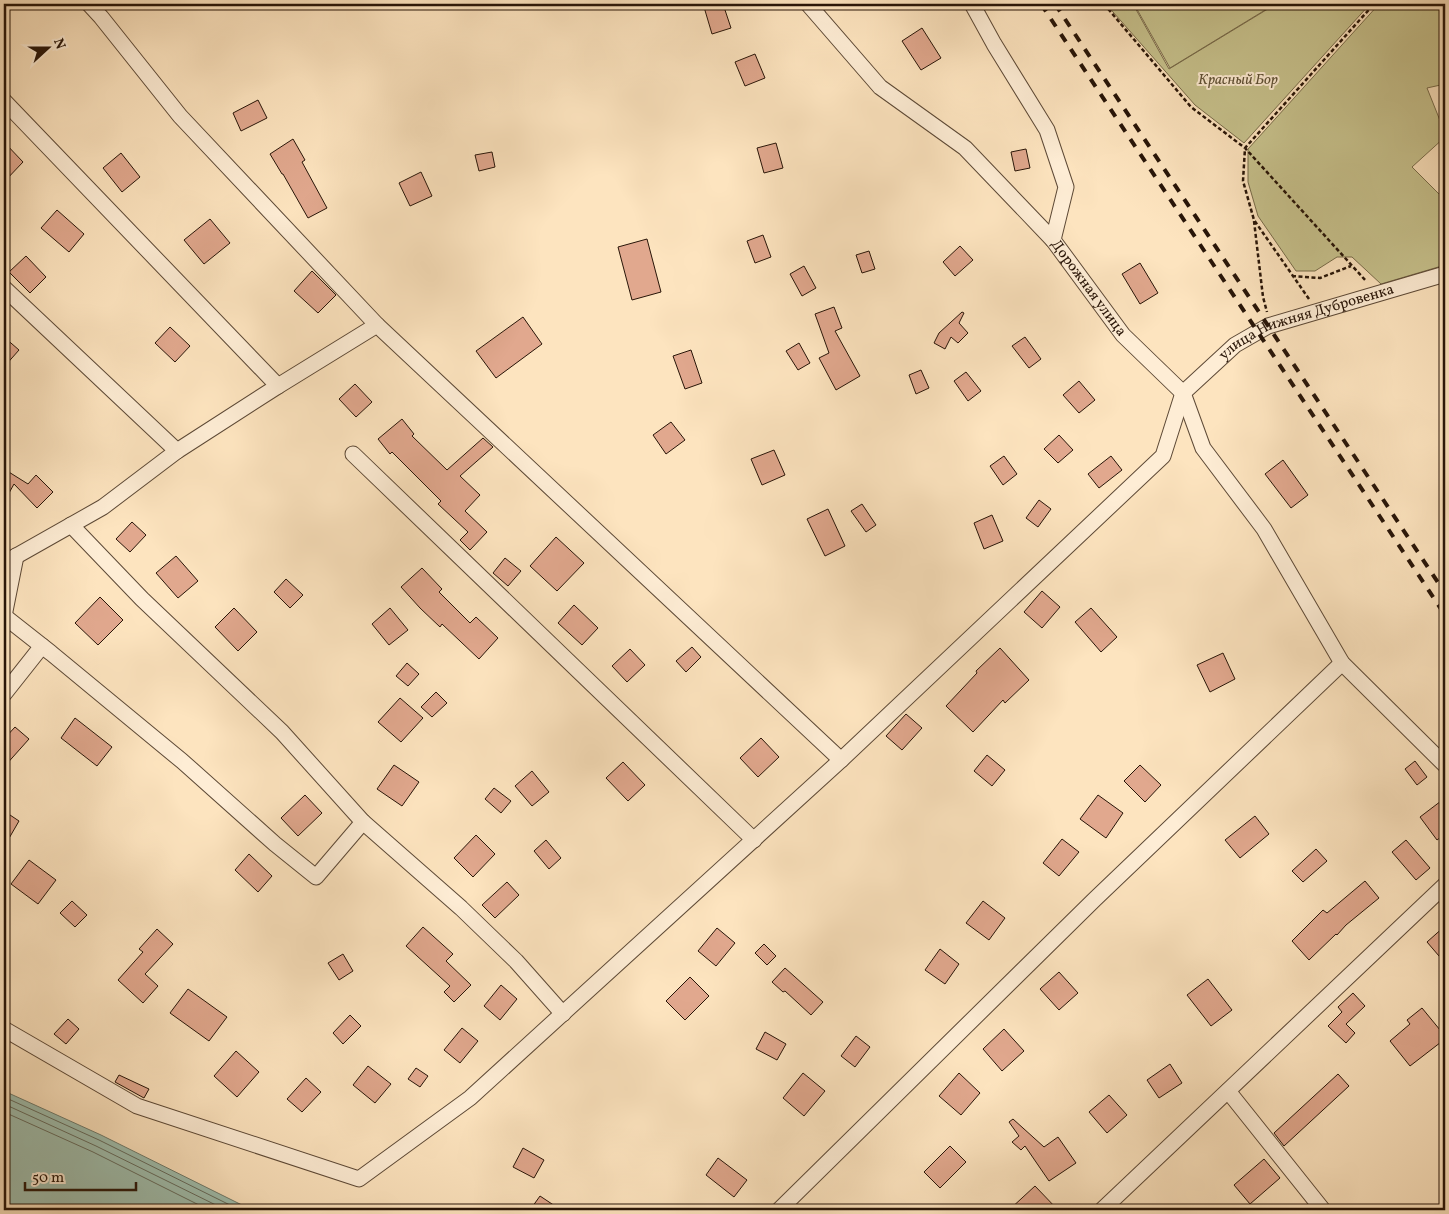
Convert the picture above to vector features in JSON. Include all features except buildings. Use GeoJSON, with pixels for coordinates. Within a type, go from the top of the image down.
{"type":"FeatureCollection","features":[{"type":"Feature","properties":{"kind":"street"},"geometry":{"type":"LineString","coordinates":[[88,4],[180,116],[377,325],[841,760]]}},
{"type":"Feature","properties":{"kind":"street"},"geometry":{"type":"LineString","coordinates":[[808,4],[880,87],[965,148],[1052,240]]}},
{"type":"Feature","properties":{"kind":"street","name":"Дорожная улица"},"geometry":{"type":"LineString","coordinates":[[972,4],[994,44],[1047,130],[1066,187],[1052,240],[1123,335],[1183,393]]}},
{"type":"Feature","properties":{"kind":"street"},"geometry":{"type":"LineString","coordinates":[[4,102],[278,386]]}},
{"type":"Feature","properties":{"kind":"street","name":"улица Нижняя Дубровенка"},"geometry":{"type":"LineString","coordinates":[[1183,393],[1235,345],[1271,325],[1445,274]]}},
{"type":"Feature","properties":{"kind":"street"},"geometry":{"type":"LineString","coordinates":[[4,288],[177,451]]}},
{"type":"Feature","properties":{"kind":"street"},"geometry":{"type":"LineString","coordinates":[[363,822],[316,877],[275,844],[182,761],[4,616],[10,559],[104,507],[177,451],[377,325]]}},
{"type":"Feature","properties":{"kind":"street"},"geometry":{"type":"LineString","coordinates":[[1183,393],[1203,448],[1264,529],[1342,663],[1445,765]]}},
{"type":"Feature","properties":{"kind":"street"},"geometry":{"type":"LineString","coordinates":[[4,1029],[137,1106],[359,1178],[470,1098],[841,760],[1163,456],[1183,393]]}},
{"type":"Feature","properties":{"kind":"street"},"geometry":{"type":"LineString","coordinates":[[353,454],[754,840]]}},
{"type":"Feature","properties":{"kind":"street"},"geometry":{"type":"LineString","coordinates":[[71,525],[142,599],[282,732],[363,822],[461,908],[516,961],[563,1014]]}},
{"type":"Feature","properties":{"kind":"street"},"geometry":{"type":"LineString","coordinates":[[4,694],[42,646]]}},
{"type":"Feature","properties":{"kind":"street"},"geometry":{"type":"LineString","coordinates":[[779,1210],[1095,899],[1342,663]]}},
{"type":"Feature","properties":{"kind":"street"},"geometry":{"type":"LineString","coordinates":[[1102,1210],[1445,885]]}},
{"type":"Feature","properties":{"kind":"street"},"geometry":{"type":"LineString","coordinates":[[1228,1091],[1323,1210]]}},
{"type":"Feature","properties":{"kind":"lane"},"geometry":{"type":"LineString","coordinates":[[1438,4],[1445,10]]}},
{"type":"Feature","properties":{"kind":"path"},"geometry":{"type":"LineString","coordinates":[[1104,4],[1191,107],[1245,148],[1377,293]]}},
{"type":"Feature","properties":{"kind":"path"},"geometry":{"type":"LineString","coordinates":[[1271,325],[1263,298],[1254,220],[1243,182],[1245,148],[1374,4]]}},
{"type":"Feature","properties":{"kind":"path"},"geometry":{"type":"LineString","coordinates":[[1254,220],[1318,311]]}},
{"type":"Feature","properties":{"kind":"path"},"geometry":{"type":"LineString","coordinates":[[1292,276],[1320,278],[1351,266]]}},
{"type":"Feature","properties":{"kind":"green space","name":"Красный Бор"},"geometry":{"type":"Polygon","coordinates":[[[1106,4],[1133,4],[1169,69],[1276,4],[1370,4],[1244,143],[1195,105],[1106,4]]]}},
{"type":"Feature","properties":{"kind":"green space"},"geometry":{"type":"Polygon","coordinates":[[[1134,4],[1275,4],[1170,68],[1134,4]]]}},
{"type":"Feature","properties":{"kind":"green space"},"geometry":{"type":"Polygon","coordinates":[[[1379,4],[1433,4],[1445,15],[1445,84],[1427,88],[1445,137],[1412,167],[1445,200],[1445,265],[1381,284],[1352,257],[1337,257],[1315,271],[1296,271],[1258,216],[1248,182],[1248,149],[1379,4]]]}},
{"type":"Feature","properties":{"kind":"water"},"geometry":{"type":"Polygon","coordinates":[[[4,1091],[101,1135],[252,1210],[4,1210],[4,1091]]]}},
{"type":"Feature","properties":{"kind":"railway"},"geometry":{"type":"LineString","coordinates":[[1041,4],[1445,615]]}},
{"type":"Feature","properties":{"kind":"railway"},"geometry":{"type":"LineString","coordinates":[[1055,4],[1445,593]]}}]}
